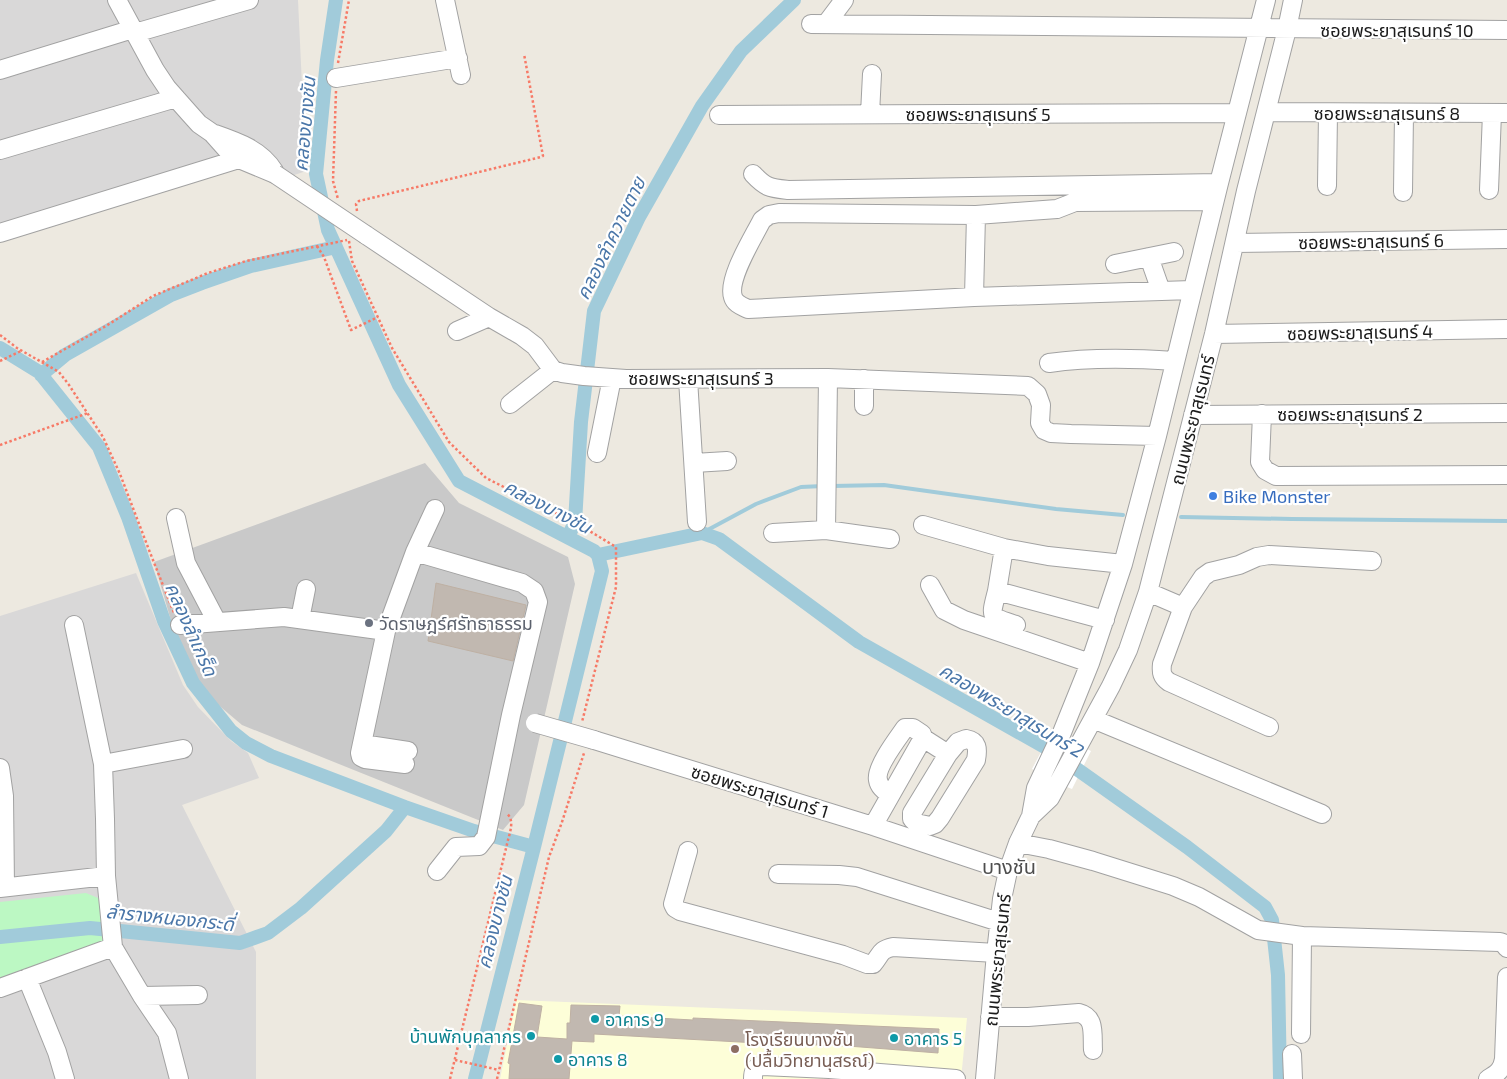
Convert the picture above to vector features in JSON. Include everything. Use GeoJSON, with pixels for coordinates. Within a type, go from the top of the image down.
{"type":"FeatureCollection","features":[{"type":"Feature","properties":{"kind":"street"},"geometry":{"type":"LineString","coordinates":[[117,0],[155,70],[167,88],[199,124],[212,133],[228,151],[239,159],[276,174],[358,235],[522,336],[535,346],[558,372],[510,404]]}},
{"type":"Feature","properties":{"kind":"street"},"geometry":{"type":"LineString","coordinates":[[0,70],[249,0]]}},
{"type":"Feature","properties":{"kind":"street"},"geometry":{"type":"LineString","coordinates":[[336,78],[459,66],[446,0]]}},
{"type":"Feature","properties":{"kind":"street","name":"ซอยพระยาสุเรนทร์ 10"},"geometry":{"type":"LineString","coordinates":[[844,0],[818,24],[1507,30]]}},
{"type":"Feature","properties":{"kind":"street","name":"ถนนพระยาสุเรนทร์"},"geometry":{"type":"LineString","coordinates":[[1050,779],[1060,735],[1090,662],[1123,564],[1266,0]]}},
{"type":"Feature","properties":{"kind":"street","name":"ถนนพระยาสุเรนทร์"},"geometry":{"type":"LineString","coordinates":[[985,1079],[999,922],[1008,871],[1024,830],[1036,788],[1050,779],[1080,745],[1128,650],[1148,592],[1214,334],[1294,0]]}},
{"type":"Feature","properties":{"kind":"street"},"geometry":{"type":"LineString","coordinates":[[870,114],[872,74]]}},
{"type":"Feature","properties":{"kind":"street"},"geometry":{"type":"LineString","coordinates":[[0,150],[176,98]]}},
{"type":"Feature","properties":{"kind":"street","name":"ซอยพระยาสุเรนทร์ 8"},"geometry":{"type":"LineString","coordinates":[[1266,112],[1500,113]]}},
{"type":"Feature","properties":{"kind":"street"},"geometry":{"type":"LineString","coordinates":[[1327,186],[1328,112]]}},
{"type":"Feature","properties":{"kind":"street","name":"ซอยพระยาสุเรนทร์ 5"},"geometry":{"type":"LineString","coordinates":[[720,115],[1237,113]]}},
{"type":"Feature","properties":{"kind":"street"},"geometry":{"type":"LineString","coordinates":[[1402,192],[1404,113]]}},
{"type":"Feature","properties":{"kind":"street"},"geometry":{"type":"LineString","coordinates":[[1489,190],[1500,113]]}},
{"type":"Feature","properties":{"kind":"street"},"geometry":{"type":"LineString","coordinates":[[212,133],[239,143],[256,152],[268,162],[276,174]]}},
{"type":"Feature","properties":{"kind":"street"},"geometry":{"type":"LineString","coordinates":[[0,233],[239,159]]}},
{"type":"Feature","properties":{"kind":"street"},"geometry":{"type":"LineString","coordinates":[[753,174],[763,185],[788,190],[1219,183]]}},
{"type":"Feature","properties":{"kind":"street"},"geometry":{"type":"LineString","coordinates":[[1192,290],[974,297],[748,309],[739,305],[733,298],[732,286],[735,273],[762,220],[779,214],[976,215],[1057,209],[1075,202],[1214,201]]}},
{"type":"Feature","properties":{"kind":"street"},"geometry":{"type":"LineString","coordinates":[[974,297],[976,215]]}},
{"type":"Feature","properties":{"kind":"street","name":"ซอยพระยาสุเรนทร์ 6"},"geometry":{"type":"LineString","coordinates":[[1235,243],[1507,240]]}},
{"type":"Feature","properties":{"kind":"street"},"geometry":{"type":"LineString","coordinates":[[1116,264],[1174,252]]}},
{"type":"Feature","properties":{"kind":"street"},"geometry":{"type":"LineString","coordinates":[[1149,257],[1161,291]]}},
{"type":"Feature","properties":{"kind":"street"},"geometry":{"type":"LineString","coordinates":[[457,331],[489,317]]}},
{"type":"Feature","properties":{"kind":"street","name":"ซอยพระยาสุเรนทร์ 4"},"geometry":{"type":"LineString","coordinates":[[1214,334],[1507,329]]}},
{"type":"Feature","properties":{"kind":"street"},"geometry":{"type":"LineString","coordinates":[[1049,363],[1071,360],[1109,359],[1174,361]]}},
{"type":"Feature","properties":{"kind":"street","name":"ซอยพระยาสุเรนทร์ 3"},"geometry":{"type":"LineString","coordinates":[[558,372],[609,378],[828,378],[1028,386],[1038,394],[1041,405],[1040,423],[1044,430],[1051,433],[1157,436]]}},
{"type":"Feature","properties":{"kind":"street"},"geometry":{"type":"LineString","coordinates":[[597,453],[609,378]]}},
{"type":"Feature","properties":{"kind":"street"},"geometry":{"type":"LineString","coordinates":[[826,530],[828,378]]}},
{"type":"Feature","properties":{"kind":"street"},"geometry":{"type":"LineString","coordinates":[[688,379],[698,522]]}},
{"type":"Feature","properties":{"kind":"street"},"geometry":{"type":"LineString","coordinates":[[864,379],[864,406]]}},
{"type":"Feature","properties":{"kind":"street","name":"ซอยพระยาสุเรนทร์ 2"},"geometry":{"type":"LineString","coordinates":[[1193,415],[1507,413]]}},
{"type":"Feature","properties":{"kind":"street"},"geometry":{"type":"LineString","coordinates":[[1262,414],[1260,462],[1265,470],[1276,476],[1507,475]]}},
{"type":"Feature","properties":{"kind":"street"},"geometry":{"type":"LineString","coordinates":[[694,463],[727,461]]}},
{"type":"Feature","properties":{"kind":"street"},"geometry":{"type":"LineString","coordinates":[[407,758],[362,744],[386,631],[415,552],[434,508]]}},
{"type":"Feature","properties":{"kind":"street"},"geometry":{"type":"LineString","coordinates":[[176,518],[186,563],[216,622]]}},
{"type":"Feature","properties":{"kind":"street"},"geometry":{"type":"LineString","coordinates":[[923,526],[1004,548],[1048,556],[1123,564]]}},
{"type":"Feature","properties":{"kind":"street"},"geometry":{"type":"LineString","coordinates":[[773,533],[826,530],[890,539]]}},
{"type":"Feature","properties":{"kind":"street"},"geometry":{"type":"LineString","coordinates":[[1004,548],[992,610],[996,619],[1045,635]]}},
{"type":"Feature","properties":{"kind":"street"},"geometry":{"type":"LineString","coordinates":[[415,552],[522,583],[534,591],[538,602],[511,715],[486,837],[479,846],[456,847],[437,871]]}},
{"type":"Feature","properties":{"kind":"street"},"geometry":{"type":"LineString","coordinates":[[1269,727],[1163,678],[1161,672],[1162,664],[1183,607],[1203,577],[1210,572],[1239,565],[1257,557],[1269,555],[1372,561]]}},
{"type":"Feature","properties":{"kind":"street"},"geometry":{"type":"LineString","coordinates":[[930,585],[944,610],[964,620],[1090,662]]}},
{"type":"Feature","properties":{"kind":"street"},"geometry":{"type":"LineString","coordinates":[[300,619],[306,589]]}},
{"type":"Feature","properties":{"kind":"street"},"geometry":{"type":"LineString","coordinates":[[997,591],[1105,620]]}},
{"type":"Feature","properties":{"kind":"street"},"geometry":{"type":"LineString","coordinates":[[1148,592],[1183,607]]}},
{"type":"Feature","properties":{"kind":"street"},"geometry":{"type":"LineString","coordinates":[[180,625],[284,617],[386,631]]}},
{"type":"Feature","properties":{"kind":"street"},"geometry":{"type":"LineString","coordinates":[[74,625],[102,764],[106,876],[112,936],[142,996],[167,1033],[179,1079]]}},
{"type":"Feature","properties":{"kind":"street","name":"ซอยพระยาสุเรนทร์ 1"},"geometry":{"type":"LineString","coordinates":[[511,715],[586,741],[873,826],[1008,871]]}},
{"type":"Feature","properties":{"kind":"street"},"geometry":{"type":"LineString","coordinates":[[1093,719],[1322,814]]}},
{"type":"Feature","properties":{"kind":"street"},"geometry":{"type":"LineString","coordinates":[[873,826],[890,795],[881,787],[878,775],[882,763],[905,728],[913,728],[922,734],[923,738],[948,754]]}},
{"type":"Feature","properties":{"kind":"street"},"geometry":{"type":"LineString","coordinates":[[966,739],[972,740],[978,750],[976,760],[935,824],[930,826],[916,823],[912,819],[912,813],[948,754],[958,742],[966,739]]}},
{"type":"Feature","properties":{"kind":"street"},"geometry":{"type":"LineString","coordinates":[[102,764],[183,749]]}},
{"type":"Feature","properties":{"kind":"street"},"geometry":{"type":"LineString","coordinates":[[0,768],[4,796],[3,888],[106,876]]}},
{"type":"Feature","properties":{"kind":"street"},"geometry":{"type":"LineString","coordinates":[[1024,830],[1049,849],[1173,886],[1199,897],[1258,930],[1294,935],[1500,942],[1507,948]]}},
{"type":"Feature","properties":{"kind":"street"},"geometry":{"type":"LineString","coordinates":[[688,851],[673,904],[680,911],[867,964],[873,964],[880,952],[885,948],[893,947],[996,953]]}},
{"type":"Feature","properties":{"kind":"street"},"geometry":{"type":"LineString","coordinates":[[778,874],[857,877],[999,922]]}},
{"type":"Feature","properties":{"kind":"street"},"geometry":{"type":"LineString","coordinates":[[1294,935],[1301,1034]]}},
{"type":"Feature","properties":{"kind":"street"},"geometry":{"type":"LineString","coordinates":[[0,988],[27,978],[112,936]]}},
{"type":"Feature","properties":{"kind":"street"},"geometry":{"type":"LineString","coordinates":[[1488,1079],[1502,1068],[1504,1059],[1507,977]]}},
{"type":"Feature","properties":{"kind":"street"},"geometry":{"type":"LineString","coordinates":[[27,978],[66,1079]]}},
{"type":"Feature","properties":{"kind":"street"},"geometry":{"type":"LineString","coordinates":[[142,996],[198,995]]}},
{"type":"Feature","properties":{"kind":"street"},"geometry":{"type":"LineString","coordinates":[[990,1017],[1028,1017],[1079,1013],[1086,1015],[1090,1020],[1093,1050]]}},
{"type":"Feature","properties":{"kind":"street"},"geometry":{"type":"LineString","coordinates":[[1292,1054],[1293,1079]]}},
{"type":"Feature","properties":{"kind":"street"},"geometry":{"type":"LineString","coordinates":[[753,1079],[754,1070],[760,1066],[829,1074],[956,1079]]}},
{"type":"Feature","properties":{"kind":"path"},"geometry":{"type":"LineString","coordinates":[[340,205],[333,181],[336,78],[339,48],[349,0]]}},
{"type":"Feature","properties":{"kind":"path"},"geometry":{"type":"LineString","coordinates":[[497,1079],[548,857],[562,822],[586,741],[616,587],[616,547],[583,527],[486,478],[449,442],[392,348],[352,261],[358,235],[356,204],[359,201],[543,156],[524,54]]}},
{"type":"Feature","properties":{"kind":"path"},"geometry":{"type":"LineString","coordinates":[[42,362],[106,326],[153,296],[208,273],[246,261],[354,239],[358,235]]}},
{"type":"Feature","properties":{"kind":"path"},"geometry":{"type":"LineString","coordinates":[[317,246],[324,257],[351,330],[378,317]]}},
{"type":"Feature","properties":{"kind":"path"},"geometry":{"type":"LineString","coordinates":[[0,335],[21,351],[59,372],[103,436],[180,625]]}},
{"type":"Feature","properties":{"kind":"path"},"geometry":{"type":"LineString","coordinates":[[0,361],[21,351]]}},
{"type":"Feature","properties":{"kind":"path"},"geometry":{"type":"LineString","coordinates":[[0,445],[88,413]]}},
{"type":"Feature","properties":{"kind":"path"},"geometry":{"type":"LineString","coordinates":[[450,1079],[511,826],[509,816],[506,814],[491,815]]}},
{"type":"Feature","properties":{"kind":"path"},"geometry":{"type":"LineString","coordinates":[[455,1060],[499,1070]]}},
{"type":"Feature","properties":{"kind":"shaded area"},"geometry":{"type":"Polygon","coordinates":[[[0,0],[298,0],[306,171],[274,182],[245,165],[0,241],[0,0]]]}},
{"type":"Feature","properties":{"kind":"shaded area","name":"วัดราษฎร์ศรัทธาธรรม"},"geometry":{"type":"Polygon","coordinates":[[[425,463],[459,503],[568,557],[575,584],[524,805],[503,830],[242,725],[216,703],[183,662],[154,562],[425,463]]]}},
{"type":"Feature","properties":{"kind":"shaded area"},"geometry":{"type":"Polygon","coordinates":[[[136,573],[183,685],[198,707],[231,741],[248,753],[259,778],[182,805],[256,952],[256,1079],[0,1079],[0,616],[136,573]]]}},
{"type":"Feature","properties":{"kind":"shaded area","name":"โรงเรียนบางชัน (ปลื้มวิทยานุสรณ์)"},"geometry":{"type":"Polygon","coordinates":[[[516,1000],[967,1018],[961,1079],[500,1079],[516,1000]]]}},
{"type":"Feature","properties":{"kind":"green space"},"geometry":{"type":"Polygon","coordinates":[[[86,893],[98,898],[110,952],[0,994],[0,902],[86,893]]]}},
{"type":"Feature","properties":{"kind":"pier"},"geometry":{"type":"Polygon","coordinates":[[[1052,731],[1091,751],[1072,789],[1032,769],[1052,731]]]}},
{"type":"Feature","properties":{"kind":"building"},"geometry":{"type":"Polygon","coordinates":[[[436,583],[526,605],[513,661],[428,641],[436,583]]]}},
{"type":"Feature","properties":{"kind":"building"},"geometry":{"type":"Polygon","coordinates":[[[519,1003],[542,1006],[537,1037],[567,1039],[567,1023],[570,1023],[571,1005],[620,1006],[619,1016],[939,1029],[938,1053],[848,1046],[594,1034],[594,1042],[572,1041],[569,1079],[509,1079],[510,1064],[508,1063],[519,1003]]]}},
{"type":"Feature","properties":{"kind":"waterway","name":"คลองบางชัน"},"geometry":{"type":"LineString","coordinates":[[336,0],[327,60],[316,174],[328,230],[399,385],[459,481],[594,551],[598,555],[602,571],[475,1079]]}},
{"type":"Feature","properties":{"kind":"waterway","name":"คลองลำควายตาย"},"geometry":{"type":"LineString","coordinates":[[568,537],[575,522],[581,422],[594,311],[639,217],[702,106],[741,51],[794,0]]}},
{"type":"Feature","properties":{"kind":"waterway"},"geometry":{"type":"LineString","coordinates":[[41,375],[65,355],[171,295],[251,266],[336,247]]}},
{"type":"Feature","properties":{"kind":"waterway","name":"คลองลำเกร็ด"},"geometry":{"type":"LineString","coordinates":[[0,348],[39,372],[99,447],[128,517],[164,621],[193,683],[231,731],[246,743],[271,756],[474,831],[534,847]]}},
{"type":"Feature","properties":{"kind":"waterway"},"geometry":{"type":"LineString","coordinates":[[832,486],[884,485],[1056,509],[1123,515]]}},
{"type":"Feature","properties":{"kind":"waterway"},"geometry":{"type":"LineString","coordinates":[[702,533],[756,504],[801,487],[823,486]]}},
{"type":"Feature","properties":{"kind":"waterway"},"geometry":{"type":"LineString","coordinates":[[1181,517],[1507,521]]}},
{"type":"Feature","properties":{"kind":"waterway","name":"คลองพระยาสุเรนทร์ 2"},"geometry":{"type":"LineString","coordinates":[[598,555],[702,533],[719,539],[859,642],[1050,750],[1187,847],[1265,907],[1272,920],[1278,975],[1280,1079]]}},
{"type":"Feature","properties":{"kind":"waterway","name":"ลำรางหนองกระดี่"},"geometry":{"type":"LineString","coordinates":[[0,937],[90,928],[240,943],[268,933],[301,908],[386,831],[405,807]]}},
{"type":"Feature","properties":{"kind":"place","name":"Bike Monster"},"geometry":{"type":"Point","coordinates":[1213,496]}},
{"type":"Feature","properties":{"kind":"place","name":"วัดราษฎร์ศรัทธาธรรม"},"geometry":{"type":"Point","coordinates":[369,623]}},
{"type":"Feature","properties":{"kind":"place","name":"อาคาร 9"},"geometry":{"type":"Point","coordinates":[595,1019]}},
{"type":"Feature","properties":{"kind":"place","name":"บ้านพักบุคลากร"},"geometry":{"type":"Point","coordinates":[531,1036]}},
{"type":"Feature","properties":{"kind":"place","name":"อาคาร 5"},"geometry":{"type":"Point","coordinates":[894,1038]}},
{"type":"Feature","properties":{"kind":"place","name":"โรงเรียนบางชัน (ปลื้มวิทยานุสรณ์)"},"geometry":{"type":"Point","coordinates":[735,1049]}},
{"type":"Feature","properties":{"kind":"place","name":"อาคาร 8"},"geometry":{"type":"Point","coordinates":[558,1059]}},
{"type":"Feature","properties":{"kind":"district","name":"บางชัน"},"geometry":{"type":"Point","coordinates":[1009,866]}}]}
